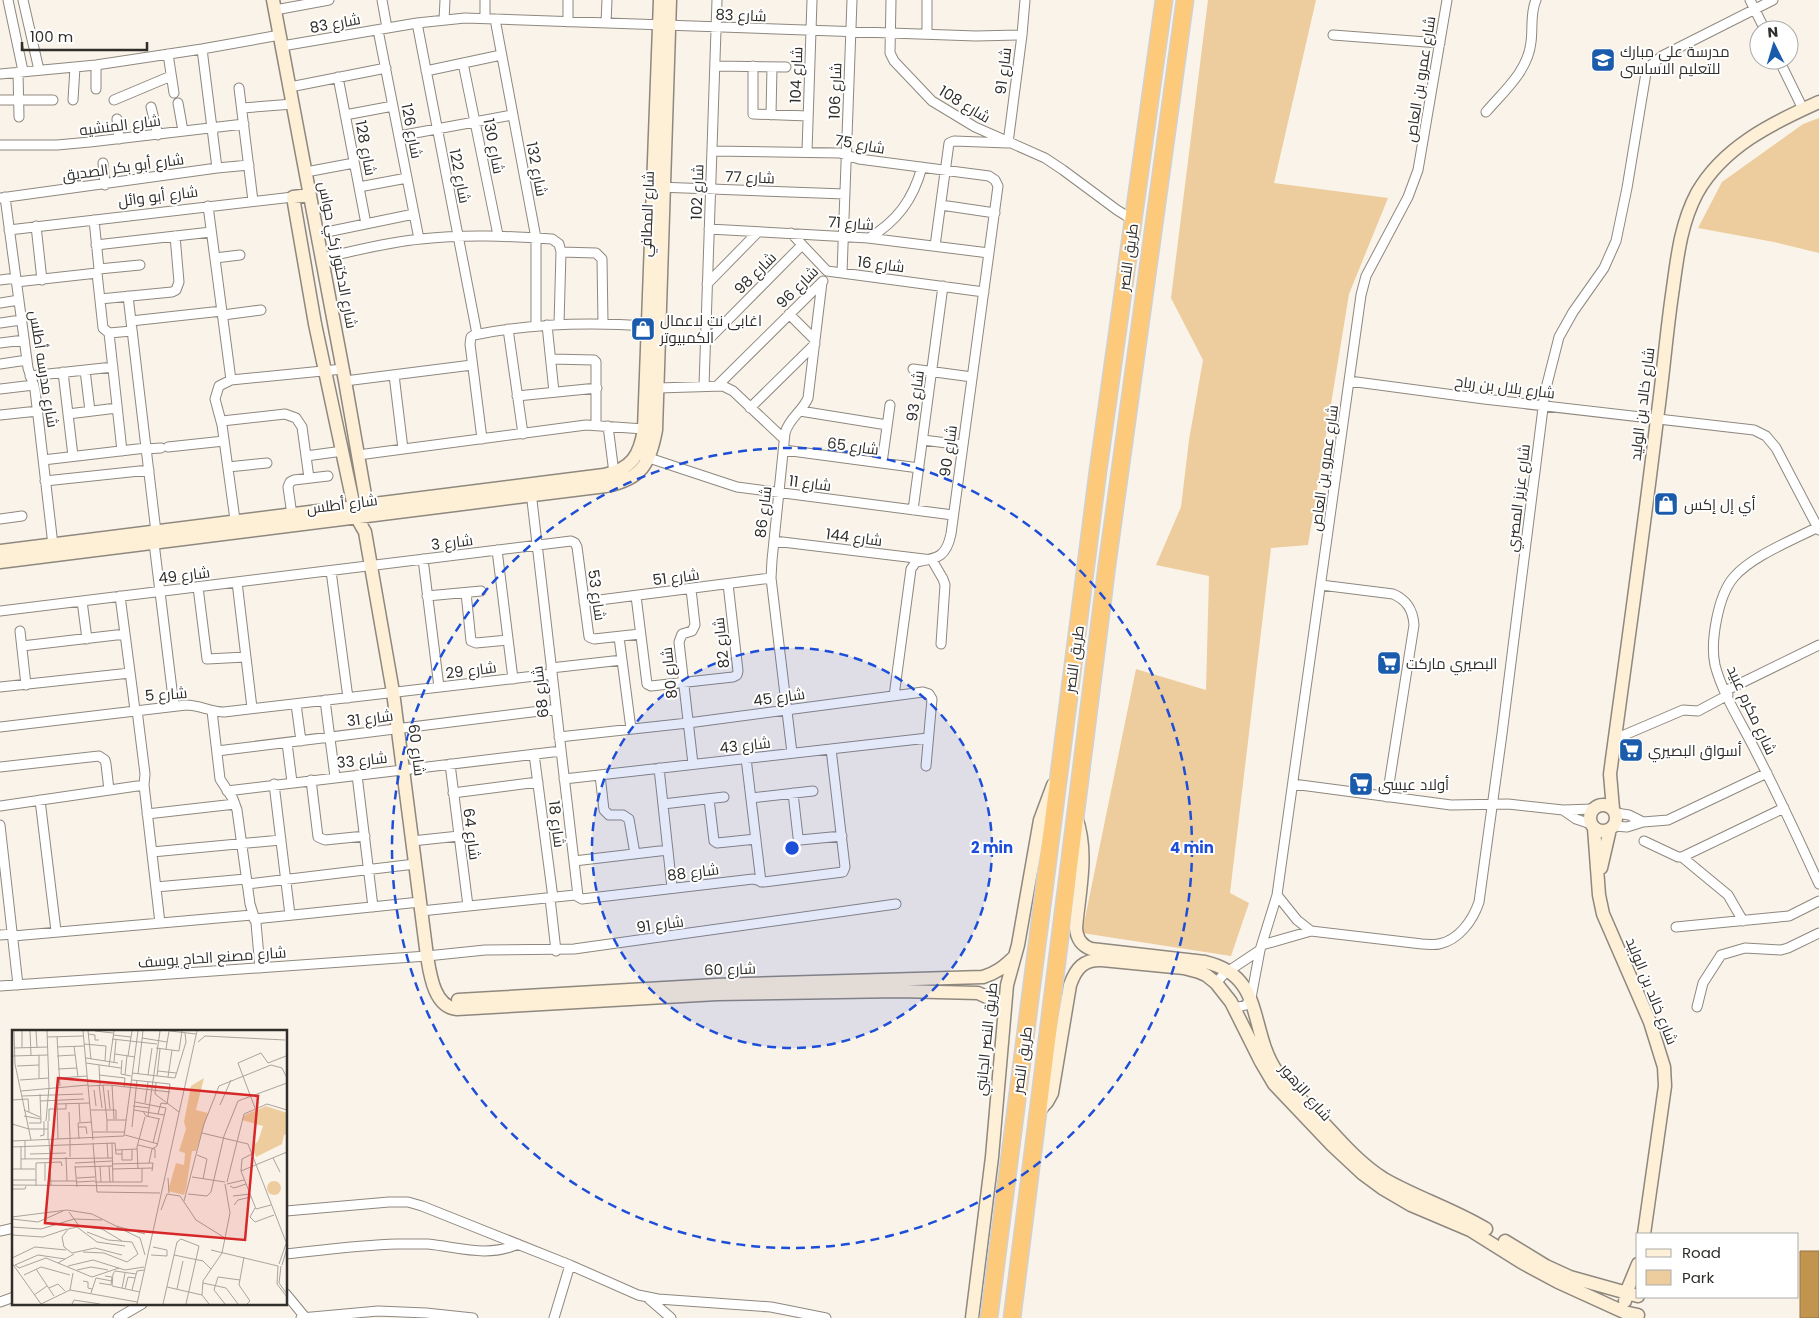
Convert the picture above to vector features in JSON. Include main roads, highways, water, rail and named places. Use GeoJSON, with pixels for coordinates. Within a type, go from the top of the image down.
{"type":"FeatureCollection","features":[{"type":"Feature","properties":{"kind":"highway","name":"طريق النصر"},"geometry":{"type":"LineString","coordinates":[[988,1318],[990,1245],[1059,768],[1098,471],[1164,0]]}},
{"type":"Feature","properties":{"kind":"highway","name":"طريق النصر"},"geometry":{"type":"LineString","coordinates":[[1012,1318],[1100,620],[1185,0]]}},
{"type":"Feature","properties":{"kind":"highway"},"geometry":{"type":"LineString","coordinates":[[1102,448],[1112,455],[1123,451]]}},
{"type":"Feature","properties":{"kind":"highway"},"geometry":{"type":"LineString","coordinates":[[1098,471],[1110,468],[1116,470],[1120,475]]}},
{"type":"Feature","properties":{"kind":"place","name":"مدرسة على مبارك للتعليم الاساسى"},"geometry":{"type":"Point","coordinates":[1603,60]}},
{"type":"Feature","properties":{"kind":"place","name":"اغابى نت لاعمال الكمبيوتر"},"geometry":{"type":"Point","coordinates":[643,329]}},
{"type":"Feature","properties":{"kind":"place","name":"أي إل إكس"},"geometry":{"type":"Point","coordinates":[1666,504]}},
{"type":"Feature","properties":{"kind":"place","name":"البصيري ماركت"},"geometry":{"type":"Point","coordinates":[1389,663]}},
{"type":"Feature","properties":{"kind":"place","name":"أسواق البصيري"},"geometry":{"type":"Point","coordinates":[1631,750]}},
{"type":"Feature","properties":{"kind":"place","name":"أولاد عيسى"},"geometry":{"type":"Point","coordinates":[1361,784]}}]}
